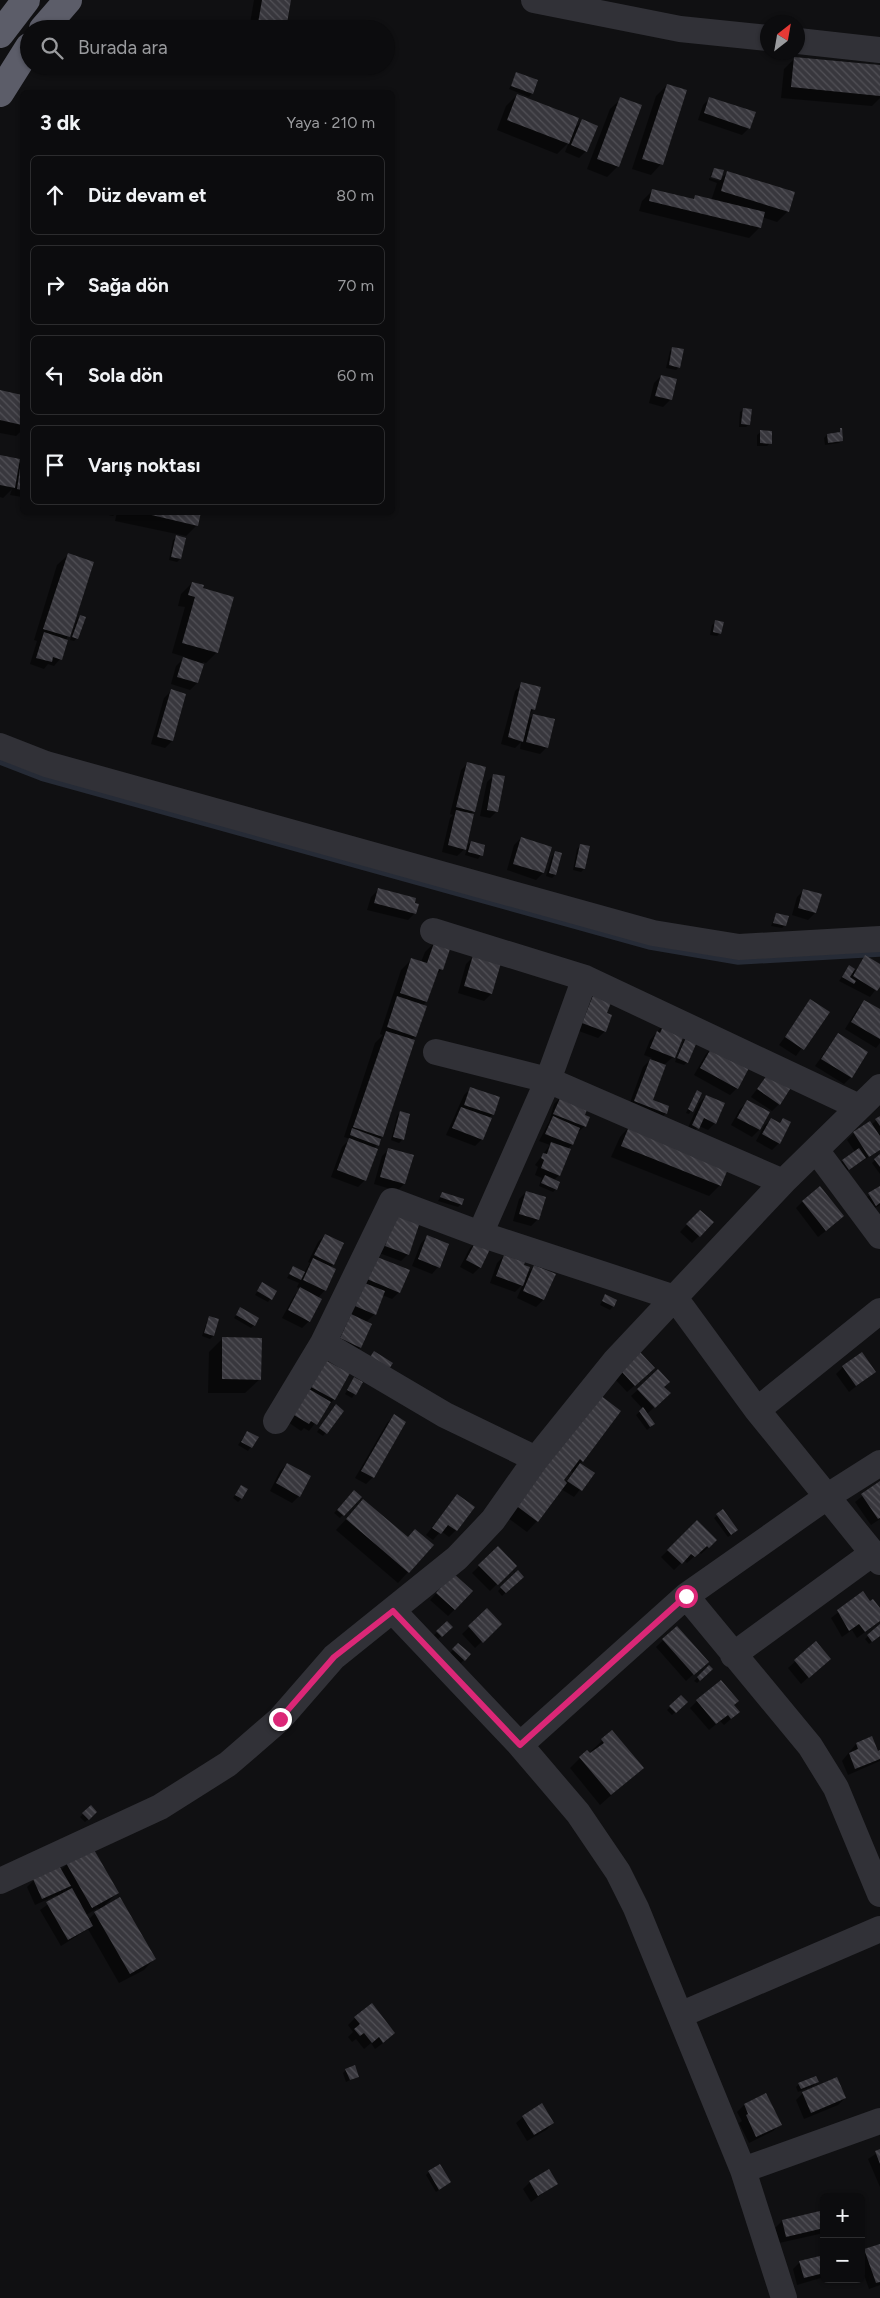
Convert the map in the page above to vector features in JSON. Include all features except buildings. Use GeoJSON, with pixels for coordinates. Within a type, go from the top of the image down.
{"type":"FeatureCollection","features":[{"type":"Feature","properties":{"kind":"highway"},"geometry":{"type":"LineString","coordinates":[[0,34],[26,0]]}},
{"type":"Feature","properties":{"kind":"highway"},"geometry":{"type":"LineString","coordinates":[[51,20],[68,0]]}},
{"type":"Feature","properties":{"kind":"highway"},"geometry":{"type":"LineString","coordinates":[[0,93],[20,61]]}},
{"type":"Feature","properties":{"kind":"street"},"geometry":{"type":"LineString","coordinates":[[534,0],[680,29],[760,37]]}},
{"type":"Feature","properties":{"kind":"street"},"geometry":{"type":"LineString","coordinates":[[805,42],[880,50]]}},
{"type":"Feature","properties":{"kind":"street"},"geometry":{"type":"LineString","coordinates":[[0,746],[46,764],[653,933],[739,947],[880,939]]}},
{"type":"Feature","properties":{"kind":"street"},"geometry":{"type":"LineString","coordinates":[[433,931],[585,978],[859,1107]]}},
{"type":"Feature","properties":{"kind":"street"},"geometry":{"type":"LineString","coordinates":[[480,1234],[548,1080],[585,978]]}},
{"type":"Feature","properties":{"kind":"street"},"geometry":{"type":"LineString","coordinates":[[436,1052],[548,1080],[783,1182]]}},
{"type":"Feature","properties":{"kind":"street"},"geometry":{"type":"LineString","coordinates":[[0,1881],[160,1807],[228,1764],[280,1719],[334,1657],[457,1558],[474,1541],[493,1520],[536,1459],[615,1361],[783,1182],[880,1087]]}},
{"type":"Feature","properties":{"kind":"street"},"geometry":{"type":"LineString","coordinates":[[816,1150],[880,1236]]}},
{"type":"Feature","properties":{"kind":"street"},"geometry":{"type":"LineString","coordinates":[[276,1421],[322,1343],[392,1201],[480,1234],[675,1298],[757,1410],[876,1557],[733,1655]]}},
{"type":"Feature","properties":{"kind":"street"},"geometry":{"type":"LineString","coordinates":[[757,1410],[880,1311]]}},
{"type":"Feature","properties":{"kind":"street"},"geometry":{"type":"LineString","coordinates":[[322,1343],[445,1415],[536,1459]]}},
{"type":"Feature","properties":{"kind":"street"},"geometry":{"type":"LineString","coordinates":[[520,1745],[686,1596],[828,1496],[880,1463]]}},
{"type":"Feature","properties":{"kind":"street"},"geometry":{"type":"LineString","coordinates":[[686,1596],[810,1746],[826,1770],[880,1894]]}},
{"type":"Feature","properties":{"kind":"street"},"geometry":{"type":"LineString","coordinates":[[393,1611],[520,1745],[578,1813],[618,1872],[636,1908],[743,2170],[784,2298]]}},
{"type":"Feature","properties":{"kind":"street"},"geometry":{"type":"LineString","coordinates":[[680,2015],[880,1929]]}},
{"type":"Feature","properties":{"kind":"street"},"geometry":{"type":"LineString","coordinates":[[743,2170],[880,2121]]}},
{"type":"Feature","properties":{"kind":"waterway"},"geometry":{"type":"LineString","coordinates":[[0,762],[41,778],[650,947],[738,962],[880,954]]}},
{"type":"Feature","properties":{"kind":"route"},"geometry":{"type":"LineString","coordinates":[[280,1719],[334,1657],[393,1611],[520,1745],[686,1596]]}}]}
